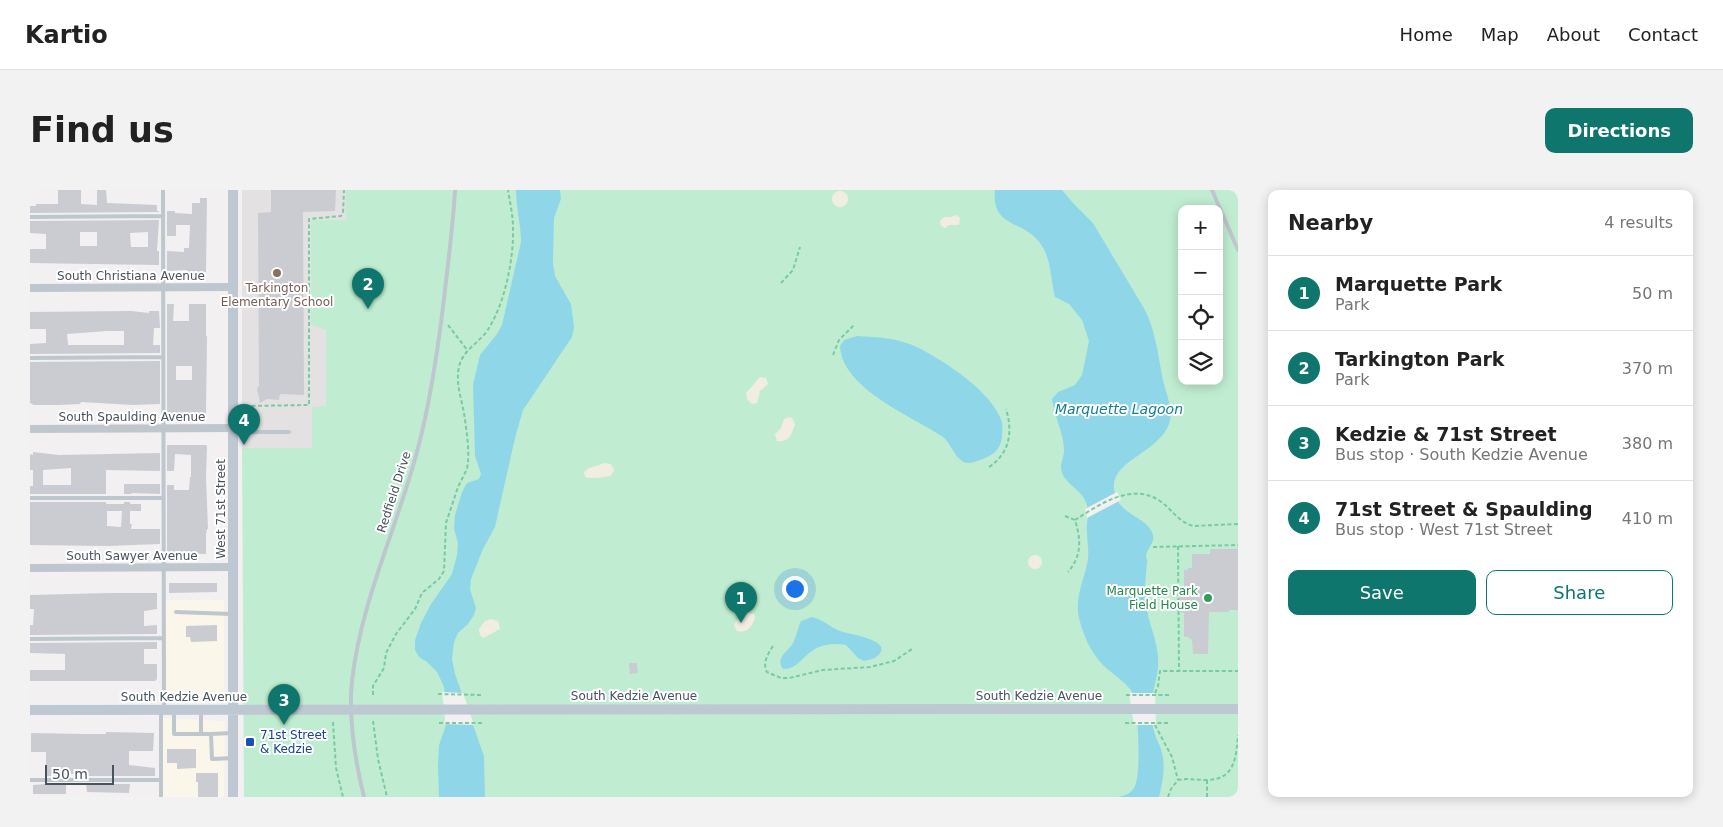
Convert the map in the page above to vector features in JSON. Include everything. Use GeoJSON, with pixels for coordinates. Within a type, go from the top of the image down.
{"type":"FeatureCollection","features":[{"type":"Feature","properties":{"kind":"main road","name":"West 71st Street"},"geometry":{"type":"LineString","coordinates":[[233,190],[233,797]]}},
{"type":"Feature","properties":{"kind":"main road","name":"South Kedzie Avenue"},"geometry":{"type":"LineString","coordinates":[[30,710],[1238,709]]}},
{"type":"Feature","properties":{"kind":"street","name":"South Christiana Avenue"},"geometry":{"type":"LineString","coordinates":[[30,288],[233,287]]}},
{"type":"Feature","properties":{"kind":"street","name":"South Spaulding Avenue"},"geometry":{"type":"LineString","coordinates":[[30,428],[233,428]]}},
{"type":"Feature","properties":{"kind":"street","name":"South Sawyer Avenue"},"geometry":{"type":"LineString","coordinates":[[30,568],[233,567]]}},
{"type":"Feature","properties":{"kind":"lane"},"geometry":{"type":"LineString","coordinates":[[161,797],[166,709],[163,498],[163,190]]}},
{"type":"Feature","properties":{"kind":"lane","name":"Redfield Drive"},"geometry":{"type":"LineString","coordinates":[[364,797],[352,733],[352,681],[358,646],[378,573],[418,449],[428,406],[442,317],[455,190]]}},
{"type":"Feature","properties":{"kind":"lane"},"geometry":{"type":"LineString","coordinates":[[1212,190],[1238,250]]}},
{"type":"Feature","properties":{"kind":"lane"},"geometry":{"type":"LineString","coordinates":[[30,217],[163,216]]}},
{"type":"Feature","properties":{"kind":"lane"},"geometry":{"type":"LineString","coordinates":[[30,358],[163,357]]}},
{"type":"Feature","properties":{"kind":"lane"},"geometry":{"type":"LineString","coordinates":[[233,428],[254,432],[289,432]]}},
{"type":"Feature","properties":{"kind":"lane"},"geometry":{"type":"LineString","coordinates":[[30,498],[163,498]]}},
{"type":"Feature","properties":{"kind":"lane"},"geometry":{"type":"LineString","coordinates":[[176,612],[234,614]]}},
{"type":"Feature","properties":{"kind":"lane"},"geometry":{"type":"LineString","coordinates":[[30,639],[164,638]]}},
{"type":"Feature","properties":{"kind":"lane"},"geometry":{"type":"LineString","coordinates":[[166,709],[174,734],[233,734]]}},
{"type":"Feature","properties":{"kind":"lane"},"geometry":{"type":"LineString","coordinates":[[200,734],[201,709]]}},
{"type":"Feature","properties":{"kind":"lane"},"geometry":{"type":"LineString","coordinates":[[211,734],[212,759],[233,758]]}},
{"type":"Feature","properties":{"kind":"lane"},"geometry":{"type":"LineString","coordinates":[[30,780],[161,780]]}},
{"type":"Feature","properties":{"kind":"path"},"geometry":{"type":"LineString","coordinates":[[245,406],[308,406],[309,219],[341,216],[343,213],[344,190]]}},
{"type":"Feature","properties":{"kind":"path"},"geometry":{"type":"LineString","coordinates":[[373,695],[374,686],[384,668],[386,654],[396,634],[415,609],[422,593],[439,579],[444,571],[446,523],[468,462],[466,420],[458,383],[459,366],[468,351],[485,335],[490,327],[504,289],[513,244],[513,227],[508,190]]}},
{"type":"Feature","properties":{"kind":"path"},"geometry":{"type":"LineString","coordinates":[[781,283],[793,270],[800,247]]}},
{"type":"Feature","properties":{"kind":"path"},"geometry":{"type":"LineString","coordinates":[[442,317],[468,351]]}},
{"type":"Feature","properties":{"kind":"path"},"geometry":{"type":"LineString","coordinates":[[833,355],[839,340],[854,325]]}},
{"type":"Feature","properties":{"kind":"path"},"geometry":{"type":"LineString","coordinates":[[989,467],[1001,457],[1005,450],[1010,427],[1006,409]]}},
{"type":"Feature","properties":{"kind":"path"},"geometry":{"type":"LineString","coordinates":[[1075,520],[1119,496],[1130,493],[1145,494],[1160,501],[1180,521],[1193,526],[1238,524]]}},
{"type":"Feature","properties":{"kind":"path"},"geometry":{"type":"LineString","coordinates":[[1065,516],[1075,520],[1078,528],[1078,557],[1068,572]]}},
{"type":"Feature","properties":{"kind":"path"},"geometry":{"type":"LineString","coordinates":[[1154,547],[1238,545]]}},
{"type":"Feature","properties":{"kind":"path"},"geometry":{"type":"LineString","coordinates":[[1178,546],[1179,671]]}},
{"type":"Feature","properties":{"kind":"path"},"geometry":{"type":"LineString","coordinates":[[773,646],[767,656],[765,668],[767,672],[781,678],[823,670],[882,665],[894,661],[912,649]]}},
{"type":"Feature","properties":{"kind":"path"},"geometry":{"type":"LineString","coordinates":[[1155,693],[1160,671],[1238,671]]}},
{"type":"Feature","properties":{"kind":"path"},"geometry":{"type":"LineString","coordinates":[[438,694],[482,695]]}},
{"type":"Feature","properties":{"kind":"path"},"geometry":{"type":"LineString","coordinates":[[1126,695],[1169,695]]}},
{"type":"Feature","properties":{"kind":"path"},"geometry":{"type":"LineString","coordinates":[[373,721],[378,759],[387,797]]}},
{"type":"Feature","properties":{"kind":"path"},"geometry":{"type":"LineString","coordinates":[[333,722],[336,768],[343,797]]}},
{"type":"Feature","properties":{"kind":"path"},"geometry":{"type":"LineString","coordinates":[[439,723],[482,723]]}},
{"type":"Feature","properties":{"kind":"path"},"geometry":{"type":"LineString","coordinates":[[1125,723],[1169,723]]}},
{"type":"Feature","properties":{"kind":"path"},"geometry":{"type":"LineString","coordinates":[[1155,725],[1172,757],[1178,780]]}},
{"type":"Feature","properties":{"kind":"path"},"geometry":{"type":"LineString","coordinates":[[1178,780],[1220,779],[1230,770],[1237,750],[1238,734]]}},
{"type":"Feature","properties":{"kind":"path"},"geometry":{"type":"LineString","coordinates":[[1168,797],[1178,780]]}},
{"type":"Feature","properties":{"kind":"path"},"geometry":{"type":"LineString","coordinates":[[1207,780],[1207,797]]}},
{"type":"Feature","properties":{"kind":"shaded area","name":"Tarkington Elementary School"},"geometry":{"type":"Polygon","coordinates":[[[242,190],[346,190],[346,220],[311,221],[311,325],[326,329],[326,407],[312,407],[312,448],[242,448],[242,190]]]}},
{"type":"Feature","properties":{"kind":"shaded area"},"geometry":{"type":"Polygon","coordinates":[[[164,600],[224,600],[224,696],[164,699],[164,600]]]}},
{"type":"Feature","properties":{"kind":"shaded area"},"geometry":{"type":"Polygon","coordinates":[[[161,718],[225,721],[224,797],[161,797],[161,718]]]}},
{"type":"Feature","properties":{"kind":"green space"},"geometry":{"type":"Polygon","coordinates":[[[346,190],[1238,190],[1238,797],[244,797],[242,448],[312,448],[312,407],[326,406],[326,330],[311,325],[311,220],[346,220],[346,190]]]}},
{"type":"Feature","properties":{"kind":"sand"},"geometry":{"type":"Polygon","coordinates":[[[840,191],[848,199],[840,207],[832,199],[840,191]]]}},
{"type":"Feature","properties":{"kind":"sand"},"geometry":{"type":"Polygon","coordinates":[[[956,215],[960,218],[959,225],[949,225],[945,228],[941,226],[940,221],[944,217],[956,215]]]}},
{"type":"Feature","properties":{"kind":"sand"},"geometry":{"type":"Polygon","coordinates":[[[760,377],[766,378],[768,384],[760,391],[757,403],[752,404],[747,399],[746,393],[760,377]]]}},
{"type":"Feature","properties":{"kind":"sand"},"geometry":{"type":"Polygon","coordinates":[[[792,418],[795,424],[791,434],[788,439],[777,441],[775,434],[781,428],[784,419],[792,418]]]}},
{"type":"Feature","properties":{"kind":"sand"},"geometry":{"type":"Polygon","coordinates":[[[605,463],[613,467],[614,471],[611,475],[598,478],[585,477],[584,472],[589,468],[605,463]]]}},
{"type":"Feature","properties":{"kind":"sand"},"geometry":{"type":"Polygon","coordinates":[[[1032,555],[1038,555],[1042,562],[1038,569],[1032,569],[1028,565],[1028,559],[1032,555]]]}},
{"type":"Feature","properties":{"kind":"sand"},"geometry":{"type":"Polygon","coordinates":[[[750,613],[754,614],[755,618],[750,627],[744,631],[737,631],[734,625],[737,620],[750,613]]]}},
{"type":"Feature","properties":{"kind":"sand"},"geometry":{"type":"Polygon","coordinates":[[[491,619],[498,621],[500,629],[483,638],[480,635],[479,629],[485,621],[491,619]]]}},
{"type":"Feature","properties":{"kind":"water"},"geometry":{"type":"Polygon","coordinates":[[[516,190],[560,190],[561,199],[554,218],[553,263],[555,276],[571,304],[574,327],[572,337],[523,410],[495,527],[483,549],[471,579],[470,589],[476,608],[474,615],[458,633],[454,642],[452,659],[455,674],[484,756],[485,797],[439,797],[439,745],[448,719],[444,687],[437,672],[419,657],[415,650],[415,640],[431,604],[452,574],[458,543],[454,529],[455,515],[462,492],[467,483],[479,479],[481,474],[475,456],[473,385],[480,355],[502,325],[521,242],[516,190]]]}},
{"type":"Feature","properties":{"kind":"water","name":"Marquette Lagoon"},"geometry":{"type":"Polygon","coordinates":[[[995,190],[1062,190],[1093,223],[1145,310],[1154,335],[1170,407],[1169,424],[1164,434],[1156,442],[1120,470],[1115,478],[1114,487],[1120,504],[1125,510],[1145,523],[1153,535],[1153,541],[1146,556],[1145,602],[1158,656],[1158,671],[1152,702],[1152,722],[1161,749],[1164,767],[1159,797],[1118,797],[1131,792],[1134,788],[1138,770],[1138,727],[1135,702],[1128,686],[1103,665],[1091,649],[1079,618],[1079,596],[1088,559],[1088,513],[1085,500],[1062,473],[1064,444],[1052,399],[1058,392],[1075,385],[1082,375],[1089,341],[1082,320],[1069,304],[1055,297],[1048,261],[1043,248],[1032,235],[1009,222],[998,211],[995,202],[995,190]]]}},
{"type":"Feature","properties":{"kind":"water"},"geometry":{"type":"Polygon","coordinates":[[[857,336],[888,338],[910,344],[940,360],[966,378],[978,388],[997,410],[1002,422],[1002,437],[998,449],[984,458],[966,463],[959,459],[943,437],[881,400],[865,388],[844,361],[840,346],[844,340],[857,336]]]}},
{"type":"Feature","properties":{"kind":"water"},"geometry":{"type":"Polygon","coordinates":[[[812,617],[840,631],[873,640],[881,647],[880,654],[864,661],[858,658],[846,645],[830,644],[814,649],[796,665],[783,669],[780,661],[781,658],[792,645],[801,621],[812,617]]]}},
{"type":"Feature","properties":{"kind":"pier"},"geometry":{"type":"Polygon","coordinates":[[[1117,492],[1121,500],[1087,518],[1085,509],[1117,492]]]}},
{"type":"Feature","properties":{"kind":"pier"},"geometry":{"type":"Polygon","coordinates":[[[442,692],[463,693],[474,725],[444,724],[442,692]]]}},
{"type":"Feature","properties":{"kind":"pier"},"geometry":{"type":"Polygon","coordinates":[[[1129,693],[1155,693],[1156,725],[1134,725],[1129,693]]]}},
{"type":"Feature","properties":{"kind":"building"},"geometry":{"type":"Polygon","coordinates":[[[58,190],[81,190],[81,204],[97,205],[97,190],[106,190],[107,203],[157,205],[157,211],[159,212],[30,213],[30,206],[36,206],[36,204],[58,204],[58,190]]]}},
{"type":"Feature","properties":{"kind":"building","name":"Tarkington Elementary School"},"geometry":{"type":"Polygon","coordinates":[[[271,190],[336,190],[335,211],[303,212],[304,395],[280,394],[279,400],[267,399],[260,403],[257,388],[259,386],[258,213],[271,212],[271,190]]]}},
{"type":"Feature","properties":{"kind":"building"},"geometry":{"type":"Polygon","coordinates":[[[200,198],[207,198],[206,272],[187,272],[187,270],[167,271],[167,251],[184,252],[184,248],[189,248],[190,225],[176,225],[176,236],[167,236],[167,211],[192,214],[192,203],[200,203],[200,198]]]}},
{"type":"Feature","properties":{"kind":"building"},"geometry":{"type":"Polygon","coordinates":[[[159,220],[157,251],[159,251],[159,265],[30,263],[30,249],[46,249],[46,234],[30,233],[30,221],[159,220]],[[80,232],[80,246],[97,246],[97,232],[80,232]],[[148,232],[130,233],[131,247],[148,247],[148,232]]]}},
{"type":"Feature","properties":{"kind":"building"},"geometry":{"type":"Polygon","coordinates":[[[167,304],[174,304],[173,321],[189,321],[189,304],[206,304],[206,413],[167,415],[167,304]],[[176,366],[176,380],[192,380],[192,366],[176,366]]]}},
{"type":"Feature","properties":{"kind":"building"},"geometry":{"type":"Polygon","coordinates":[[[131,311],[149,313],[149,311],[159,311],[160,328],[154,328],[153,345],[160,345],[160,353],[30,354],[30,344],[46,343],[46,329],[30,329],[30,312],[131,311]],[[124,331],[67,334],[68,345],[124,345],[124,331]]]}},
{"type":"Feature","properties":{"kind":"building"},"geometry":{"type":"Polygon","coordinates":[[[160,361],[160,404],[133,405],[81,402],[80,404],[34,405],[30,403],[30,362],[160,361]]]}},
{"type":"Feature","properties":{"kind":"building"},"geometry":{"type":"Polygon","coordinates":[[[167,445],[207,446],[208,529],[206,534],[206,554],[167,553],[167,485],[174,485],[174,490],[189,490],[191,455],[175,454],[174,471],[167,471],[167,445]]]}},
{"type":"Feature","properties":{"kind":"building"},"geometry":{"type":"Polygon","coordinates":[[[33,452],[59,455],[160,453],[160,471],[106,470],[106,494],[30,494],[30,486],[33,486],[33,470],[30,470],[30,454],[33,455],[33,452]],[[71,468],[43,470],[43,485],[71,485],[71,468]]]}},
{"type":"Feature","properties":{"kind":"building"},"geometry":{"type":"Polygon","coordinates":[[[124,484],[160,484],[160,494],[124,494],[124,484]]]}},
{"type":"Feature","properties":{"kind":"building"},"geometry":{"type":"Polygon","coordinates":[[[30,502],[106,502],[106,504],[124,504],[124,502],[130,502],[130,504],[141,504],[141,511],[130,511],[131,529],[160,529],[160,544],[106,546],[30,545],[30,502]],[[107,511],[107,526],[121,527],[122,511],[107,511]]]}},
{"type":"Feature","properties":{"kind":"building","name":"Marquette Park Field House"},"geometry":{"type":"Polygon","coordinates":[[[1210,549],[1238,549],[1238,610],[1209,612],[1208,654],[1193,654],[1192,639],[1184,637],[1184,613],[1180,612],[1179,594],[1184,594],[1184,570],[1192,568],[1192,554],[1210,554],[1210,549]]]}},
{"type":"Feature","properties":{"kind":"building"},"geometry":{"type":"Polygon","coordinates":[[[169,583],[217,583],[217,592],[169,593],[169,583]]]}},
{"type":"Feature","properties":{"kind":"building"},"geometry":{"type":"Polygon","coordinates":[[[157,593],[157,609],[144,611],[144,626],[157,625],[157,634],[30,635],[30,625],[33,625],[34,609],[30,609],[30,595],[157,593]]]}},
{"type":"Feature","properties":{"kind":"building"},"geometry":{"type":"Polygon","coordinates":[[[217,625],[217,641],[191,642],[190,637],[186,637],[186,626],[217,625]]]}},
{"type":"Feature","properties":{"kind":"building"},"geometry":{"type":"Polygon","coordinates":[[[157,642],[157,649],[144,649],[144,664],[157,664],[157,679],[155,681],[30,681],[30,670],[65,670],[65,654],[30,653],[30,643],[157,642]]]}},
{"type":"Feature","properties":{"kind":"building"},"geometry":{"type":"Polygon","coordinates":[[[629,663],[637,663],[638,673],[630,674],[629,663]]]}},
{"type":"Feature","properties":{"kind":"building"},"geometry":{"type":"Polygon","coordinates":[[[106,732],[154,733],[153,751],[129,751],[129,765],[155,768],[155,776],[86,776],[86,774],[66,774],[66,776],[46,776],[46,752],[31,752],[31,733],[106,734],[106,732]]]}},
{"type":"Feature","properties":{"kind":"building"},"geometry":{"type":"Polygon","coordinates":[[[167,749],[196,749],[196,768],[177,769],[177,763],[167,763],[167,749]]]}},
{"type":"Feature","properties":{"kind":"building"},"geometry":{"type":"Polygon","coordinates":[[[196,773],[218,773],[218,797],[198,797],[196,773]]]}},
{"type":"Feature","properties":{"kind":"building"},"geometry":{"type":"Polygon","coordinates":[[[66,784],[66,794],[33,794],[33,785],[66,784]]]}},
{"type":"Feature","properties":{"kind":"building"},"geometry":{"type":"Polygon","coordinates":[[[86,784],[130,784],[129,793],[87,792],[86,784]]]}},
{"type":"Feature","properties":{"kind":"place","name":"Tarkington Elementary School"},"geometry":{"type":"Point","coordinates":[277,273]}},
{"type":"Feature","properties":{"kind":"place","name":"Tarkington Park"},"geometry":{"type":"Point","coordinates":[368,309]}},
{"type":"Feature","properties":{"kind":"place","name":"71st Street & Spaulding"},"geometry":{"type":"Point","coordinates":[244,445]}},
{"type":"Feature","properties":{"kind":"place","name":"Marquette Park Field House"},"geometry":{"type":"Point","coordinates":[1208,598]}},
{"type":"Feature","properties":{"kind":"place","name":"Marquette Park"},"geometry":{"type":"Point","coordinates":[741,623]}},
{"type":"Feature","properties":{"kind":"place","name":"Kedzie & 71st Street"},"geometry":{"type":"Point","coordinates":[284,725]}},
{"type":"Feature","properties":{"kind":"place","name":"71st Street & Kedzie"},"geometry":{"type":"Point","coordinates":[250,742]}}]}
